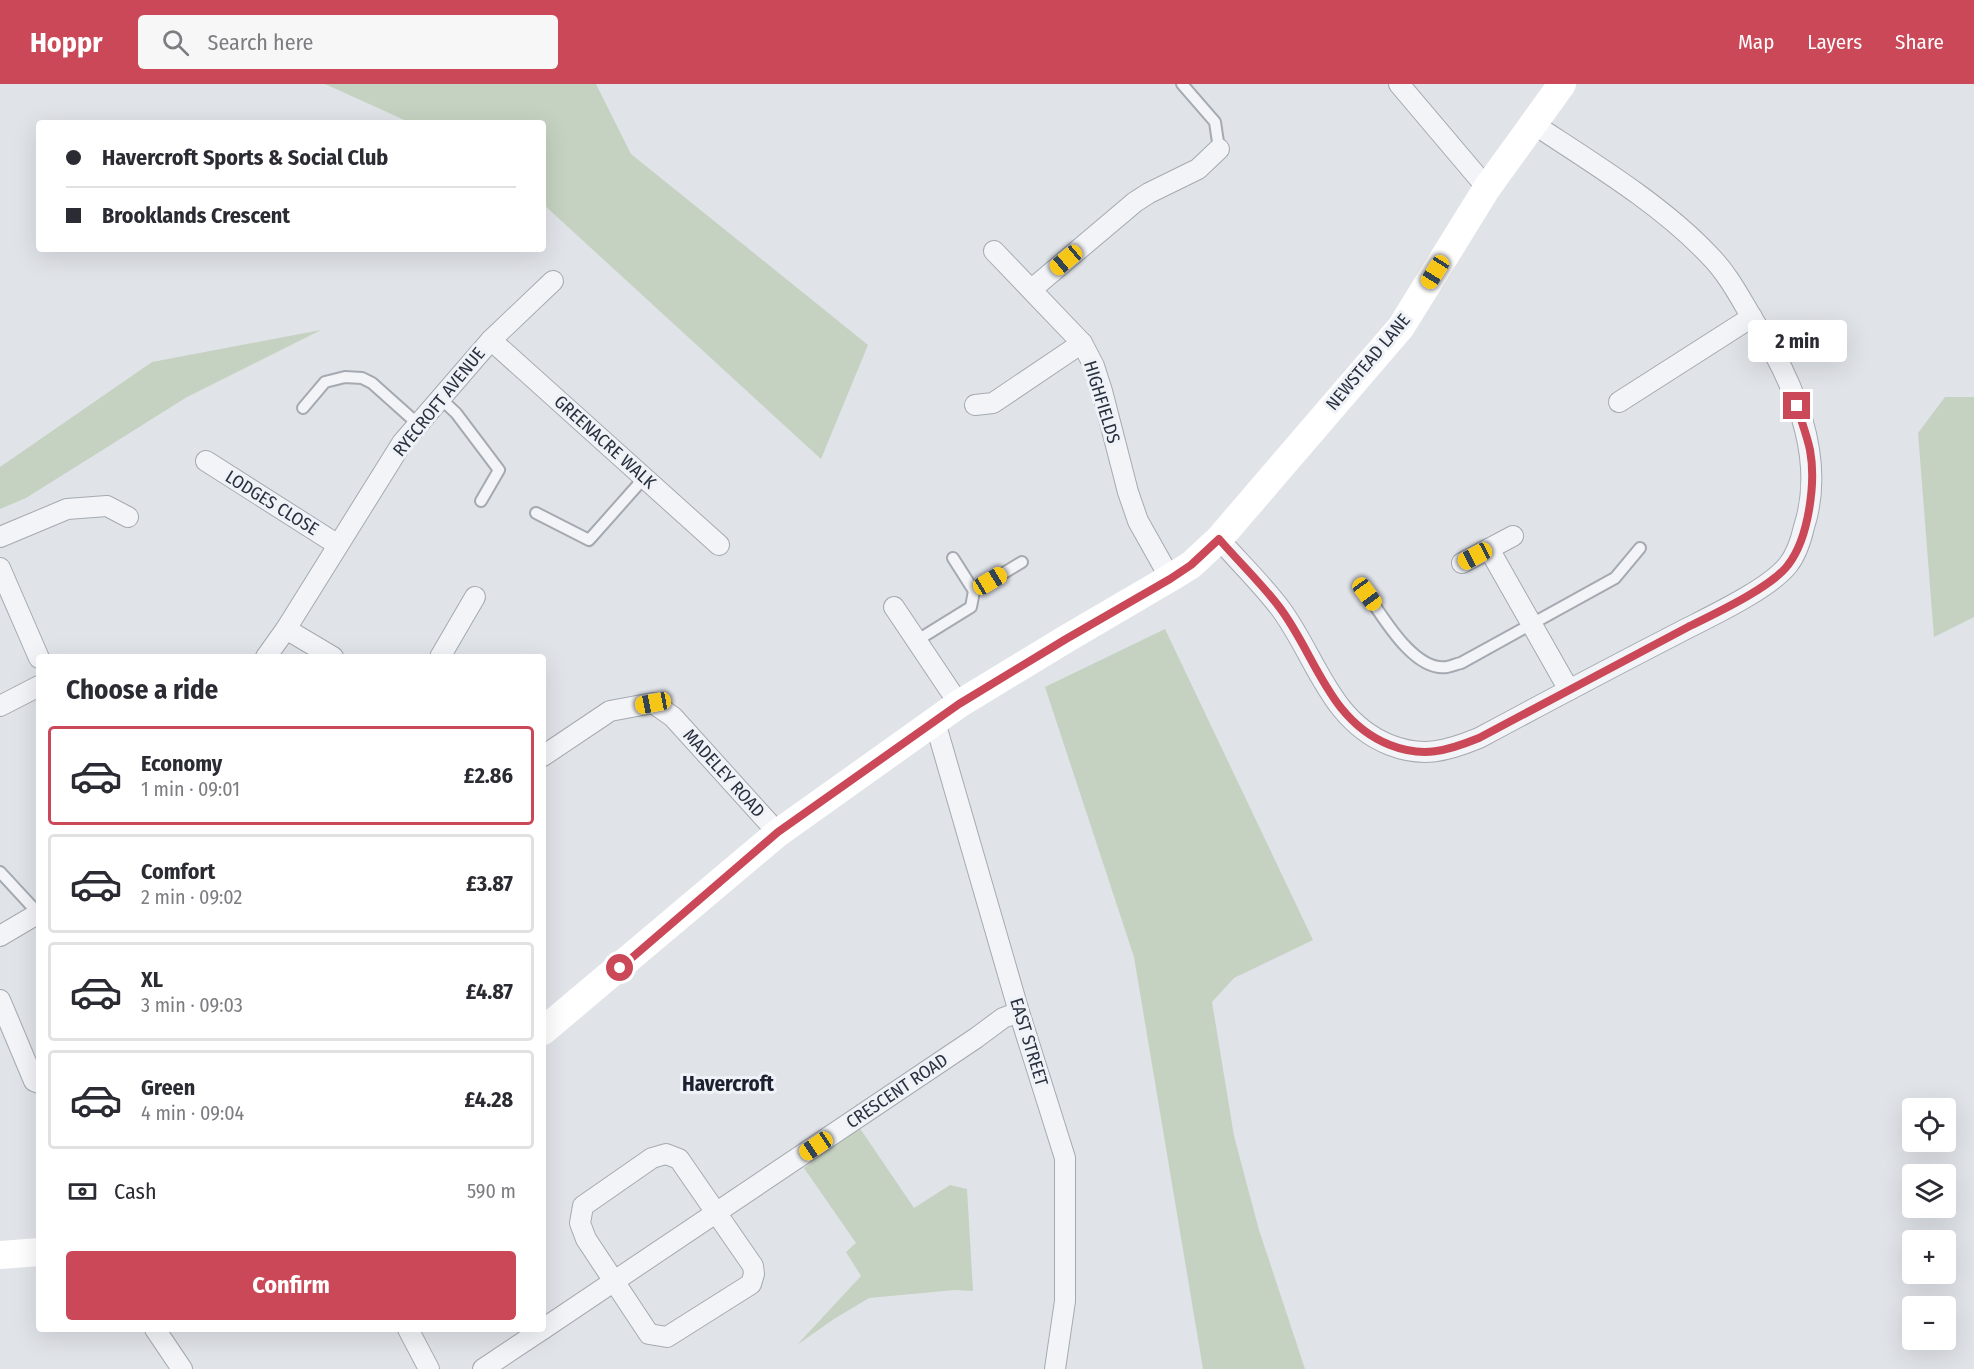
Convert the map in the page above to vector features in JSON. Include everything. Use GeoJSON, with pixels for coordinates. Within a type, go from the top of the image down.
{"type":"FeatureCollection","features":[{"type":"Feature","properties":{"kind":"main road","name":"NEWSTEAD LANE"},"geometry":{"type":"LineString","coordinates":[[546,1028],[778,832],[959,704],[1170,579],[1191,565],[1219,539],[1401,327],[1487,188],[1562,84]]}},
{"type":"Feature","properties":{"kind":"main road"},"geometry":{"type":"LineString","coordinates":[[0,1255],[36,1252]]}},
{"type":"Feature","properties":{"kind":"street"},"geometry":{"type":"LineString","coordinates":[[1399,84],[1487,188]]}},
{"type":"Feature","properties":{"kind":"street"},"geometry":{"type":"LineString","coordinates":[[1219,539],[1281,609],[1324,682],[1348,717],[1363,731],[1379,740],[1400,749],[1426,753],[1452,749],[1479,738],[1713,615],[1770,582],[1788,565],[1799,545],[1808,517],[1812,482],[1810,449],[1790,386],[1772,349],[1731,282],[1710,255],[1683,230],[1612,176],[1532,123]]}},
{"type":"Feature","properties":{"kind":"street"},"geometry":{"type":"LineString","coordinates":[[1032,289],[1135,202],[1198,169],[1220,149]]}},
{"type":"Feature","properties":{"kind":"street","name":"HIGHFIELDS"},"geometry":{"type":"LineString","coordinates":[[994,251],[1082,343],[1094,366],[1102,391],[1128,492],[1138,521],[1170,579]]}},
{"type":"Feature","properties":{"kind":"street","name":"RYECROFT AVENUE"},"geometry":{"type":"LineString","coordinates":[[286,629],[402,443],[491,340],[553,281]]}},
{"type":"Feature","properties":{"kind":"street"},"geometry":{"type":"LineString","coordinates":[[1619,402],[1752,317]]}},
{"type":"Feature","properties":{"kind":"street","name":"GREENACRE WALK"},"geometry":{"type":"LineString","coordinates":[[491,340],[723,548]]}},
{"type":"Feature","properties":{"kind":"street"},"geometry":{"type":"LineString","coordinates":[[975,405],[993,403],[1082,343]]}},
{"type":"Feature","properties":{"kind":"street","name":"LODGES CLOSE"},"geometry":{"type":"LineString","coordinates":[[206,461],[338,545]]}},
{"type":"Feature","properties":{"kind":"street"},"geometry":{"type":"LineString","coordinates":[[0,537],[67,509],[107,506],[128,517]]}},
{"type":"Feature","properties":{"kind":"street"},"geometry":{"type":"LineString","coordinates":[[1462,563],[1513,536]]}},
{"type":"Feature","properties":{"kind":"street"},"geometry":{"type":"LineString","coordinates":[[1489,549],[1569,690]]}},
{"type":"Feature","properties":{"kind":"street"},"geometry":{"type":"LineString","coordinates":[[0,568],[37,654]]}},
{"type":"Feature","properties":{"kind":"street"},"geometry":{"type":"LineString","coordinates":[[442,654],[478,594]]}},
{"type":"Feature","properties":{"kind":"street"},"geometry":{"type":"LineString","coordinates":[[894,607],[959,704]]}},
{"type":"Feature","properties":{"kind":"street"},"geometry":{"type":"LineString","coordinates":[[268,654],[286,629],[328,654]]}},
{"type":"Feature","properties":{"kind":"street"},"geometry":{"type":"LineString","coordinates":[[0,706],[36,688]]}},
{"type":"Feature","properties":{"kind":"street","name":"MADELEY ROAD"},"geometry":{"type":"LineString","coordinates":[[546,754],[610,711],[653,703],[673,717],[778,832]]}},
{"type":"Feature","properties":{"kind":"street","name":"EAST STREET"},"geometry":{"type":"LineString","coordinates":[[935,722],[1019,1012],[1065,1158],[1065,1301],[1056,1369]]}},
{"type":"Feature","properties":{"kind":"street"},"geometry":{"type":"LineString","coordinates":[[0,936],[36,915]]}},
{"type":"Feature","properties":{"kind":"street"},"geometry":{"type":"LineString","coordinates":[[0,1000],[36,1081]]}},
{"type":"Feature","properties":{"kind":"street","name":"CRESCENT ROAD"},"geometry":{"type":"LineString","coordinates":[[546,1327],[962,1048],[1003,1018],[1019,1012]]}},
{"type":"Feature","properties":{"kind":"street"},"geometry":{"type":"LineString","coordinates":[[666,1154],[679,1160],[753,1266],[754,1274],[751,1284],[667,1337],[649,1334],[614,1281],[586,1239],[580,1223],[583,1206],[652,1158],[666,1154]]}},
{"type":"Feature","properties":{"kind":"street"},"geometry":{"type":"LineString","coordinates":[[157,1332],[182,1369]]}},
{"type":"Feature","properties":{"kind":"street"},"geometry":{"type":"LineString","coordinates":[[410,1332],[429,1369]]}},
{"type":"Feature","properties":{"kind":"street","name":"CRESCENT ROAD"},"geometry":{"type":"LineString","coordinates":[[483,1369],[538,1332]]}},
{"type":"Feature","properties":{"kind":"lane"},"geometry":{"type":"LineString","coordinates":[[1182,84],[1215,122],[1220,149]]}},
{"type":"Feature","properties":{"kind":"lane"},"geometry":{"type":"LineString","coordinates":[[303,408],[325,382],[345,377],[362,378],[372,383],[419,425]]}},
{"type":"Feature","properties":{"kind":"lane"},"geometry":{"type":"LineString","coordinates":[[441,399],[456,413],[499,470],[481,501]]}},
{"type":"Feature","properties":{"kind":"lane"},"geometry":{"type":"LineString","coordinates":[[536,513],[589,540],[644,478]]}},
{"type":"Feature","properties":{"kind":"lane"},"geometry":{"type":"LineString","coordinates":[[1367,594],[1407,650],[1425,662],[1445,668],[1461,663],[1615,578],[1640,548]]}},
{"type":"Feature","properties":{"kind":"lane"},"geometry":{"type":"LineString","coordinates":[[916,641],[971,607],[974,591],[952,558]]}},
{"type":"Feature","properties":{"kind":"lane"},"geometry":{"type":"LineString","coordinates":[[974,591],[1022,562]]}},
{"type":"Feature","properties":{"kind":"lane"},"geometry":{"type":"LineString","coordinates":[[0,872],[36,910]]}},
{"type":"Feature","properties":{"kind":"green space"},"geometry":{"type":"Polygon","coordinates":[[[325,84],[596,84],[631,154],[868,345],[821,459],[546,207],[546,120],[404,120],[325,84]]]}},
{"type":"Feature","properties":{"kind":"green space"},"geometry":{"type":"Polygon","coordinates":[[[321,330],[187,397],[26,498],[0,509],[0,467],[152,362],[321,330]]]}},
{"type":"Feature","properties":{"kind":"green space"},"geometry":{"type":"Polygon","coordinates":[[[1945,397],[1974,397],[1974,617],[1934,637],[1918,433],[1945,397]]]}},
{"type":"Feature","properties":{"kind":"green space"},"geometry":{"type":"Polygon","coordinates":[[[1165,629],[1313,940],[1234,978],[1212,1002],[1234,1136],[1259,1230],[1305,1369],[1203,1369],[1134,957],[1045,687],[1165,629]]]}},
{"type":"Feature","properties":{"kind":"green space"},"geometry":{"type":"Polygon","coordinates":[[[859,1127],[914,1208],[950,1185],[967,1189],[973,1291],[955,1290],[869,1298],[797,1345],[861,1276],[846,1252],[856,1243],[804,1168],[859,1127]]]}},
{"type":"Feature","properties":{"kind":"district","name":"Havercroft"},"geometry":{"type":"Point","coordinates":[728,1084]}},
{"type":"Feature","properties":{"kind":"route"},"geometry":{"type":"LineString","coordinates":[[620,968],[778,832],[959,704],[1170,579],[1191,565],[1219,539],[1281,609],[1324,682],[1348,717],[1363,731],[1400,749],[1426,753],[1452,749],[1479,738],[1713,615],[1770,582],[1788,565],[1799,545],[1808,517],[1812,482],[1810,449],[1797,406]]}}]}
